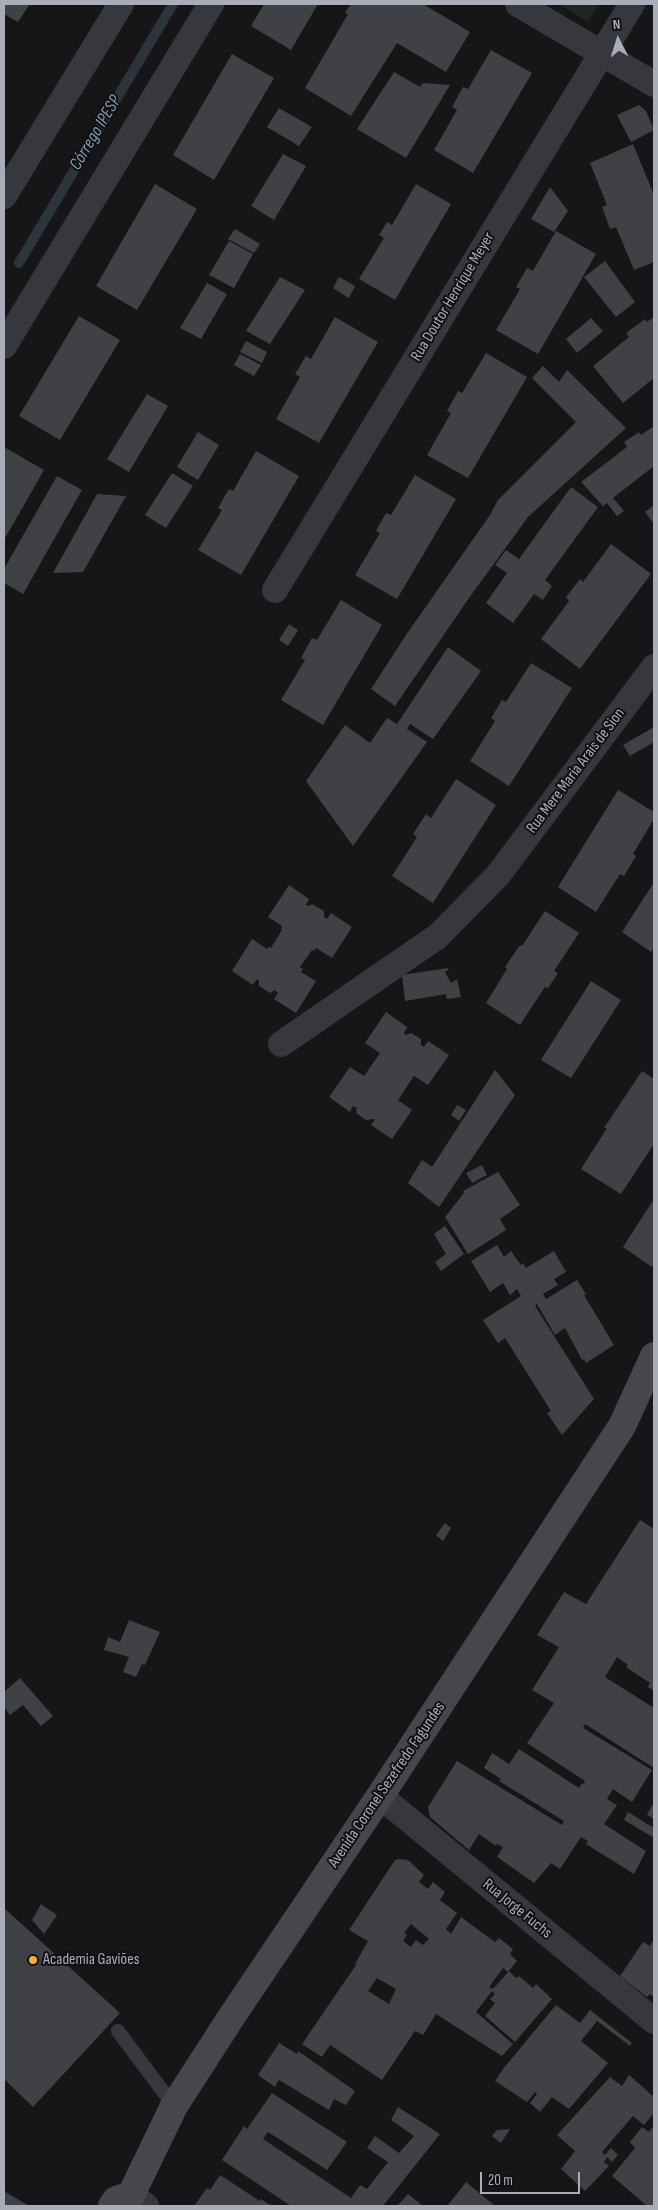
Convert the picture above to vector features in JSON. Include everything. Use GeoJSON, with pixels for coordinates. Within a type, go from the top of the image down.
{"type":"FeatureCollection","features":[{"type":"Feature","properties":{"kind":"main road","name":"Avenida Coronel Sezefredo Fagundes"},"geometry":{"type":"LineString","coordinates":[[130,2203],[174,2106],[622,1426],[654,1356]]}},
{"type":"Feature","properties":{"kind":"main road"},"geometry":{"type":"LineString","coordinates":[[622,1426],[654,1377]]}},
{"type":"Feature","properties":{"kind":"street"},"geometry":{"type":"LineString","coordinates":[[4,196],[121,4]]}},
{"type":"Feature","properties":{"kind":"street"},"geometry":{"type":"LineString","coordinates":[[4,346],[211,4]]}},
{"type":"Feature","properties":{"kind":"street"},"geometry":{"type":"LineString","coordinates":[[518,4],[654,84]]}},
{"type":"Feature","properties":{"kind":"street","name":"Rua Doutor Henrique Meyer"},"geometry":{"type":"LineString","coordinates":[[275,590],[601,52],[632,4]]}},
{"type":"Feature","properties":{"kind":"street","name":"Rua Mere Maria Arais de Sion"},"geometry":{"type":"LineString","coordinates":[[281,1044],[438,936],[498,875],[654,667]]}},
{"type":"Feature","properties":{"kind":"street","name":"Rua Jorge Fuchs"},"geometry":{"type":"LineString","coordinates":[[380,1796],[654,2021]]}},
{"type":"Feature","properties":{"kind":"lane"},"geometry":{"type":"LineString","coordinates":[[118,2031],[174,2106]]}},
{"type":"Feature","properties":{"kind":"shaded area"},"geometry":{"type":"Polygon","coordinates":[[[559,4],[599,4],[588,22],[559,4]]]}},
{"type":"Feature","properties":{"kind":"building"},"geometry":{"type":"Polygon","coordinates":[[[4,4],[30,4],[18,22],[4,14],[4,4]]]}},
{"type":"Feature","properties":{"kind":"building"},"geometry":{"type":"Polygon","coordinates":[[[264,4],[318,4],[291,50],[251,26],[264,4]]]}},
{"type":"Feature","properties":{"kind":"building"},"geometry":{"type":"Polygon","coordinates":[[[351,4],[423,4],[470,32],[446,72],[397,43],[351,116],[305,88],[348,14],[345,13],[351,4]]]}},
{"type":"Feature","properties":{"kind":"building"},"geometry":{"type":"Polygon","coordinates":[[[491,50],[532,73],[473,173],[434,150],[457,110],[452,107],[463,87],[468,89],[491,50]]]}},
{"type":"Feature","properties":{"kind":"building"},"geometry":{"type":"Polygon","coordinates":[[[232,54],[274,78],[214,180],[173,155],[232,54]]]}},
{"type":"Feature","properties":{"kind":"building"},"geometry":{"type":"Polygon","coordinates":[[[394,72],[420,87],[423,83],[450,85],[406,158],[357,129],[394,72]]]}},
{"type":"Feature","properties":{"kind":"building"},"geometry":{"type":"Polygon","coordinates":[[[639,105],[646,111],[654,130],[631,142],[617,115],[639,105]]]}},
{"type":"Feature","properties":{"kind":"building"},"geometry":{"type":"Polygon","coordinates":[[[279,108],[312,127],[299,146],[267,127],[279,108]]]}},
{"type":"Feature","properties":{"kind":"building"},"geometry":{"type":"Polygon","coordinates":[[[633,144],[654,195],[654,262],[634,270],[616,227],[610,229],[602,207],[607,205],[590,163],[633,144]]]}},
{"type":"Feature","properties":{"kind":"building"},"geometry":{"type":"Polygon","coordinates":[[[283,154],[306,166],[274,220],[251,206],[283,154]]]}},
{"type":"Feature","properties":{"kind":"building"},"geometry":{"type":"Polygon","coordinates":[[[155,184],[197,209],[137,310],[96,286],[155,184]]]}},
{"type":"Feature","properties":{"kind":"building"},"geometry":{"type":"Polygon","coordinates":[[[416,184],[451,204],[395,300],[359,279],[384,238],[379,235],[387,222],[392,225],[416,184]]]}},
{"type":"Feature","properties":{"kind":"building"},"geometry":{"type":"Polygon","coordinates":[[[550,187],[568,211],[554,232],[531,219],[550,187]]]}},
{"type":"Feature","properties":{"kind":"building"},"geometry":{"type":"Polygon","coordinates":[[[235,229],[260,244],[254,253],[228,239],[235,229]]]}},
{"type":"Feature","properties":{"kind":"building"},"geometry":{"type":"Polygon","coordinates":[[[556,231],[596,254],[538,354],[496,330],[520,289],[516,287],[527,268],[533,271],[556,231]]]}},
{"type":"Feature","properties":{"kind":"building"},"geometry":{"type":"Polygon","coordinates":[[[229,241],[253,254],[234,288],[209,275],[229,241]]]}},
{"type":"Feature","properties":{"kind":"building"},"geometry":{"type":"Polygon","coordinates":[[[605,261],[635,302],[616,317],[584,277],[605,261]]]}},
{"type":"Feature","properties":{"kind":"building"},"geometry":{"type":"Polygon","coordinates":[[[280,277],[305,290],[270,344],[246,331],[280,277]]]}},
{"type":"Feature","properties":{"kind":"building"},"geometry":{"type":"Polygon","coordinates":[[[339,277],[355,286],[349,298],[333,288],[339,277]]]}},
{"type":"Feature","properties":{"kind":"building"},"geometry":{"type":"Polygon","coordinates":[[[207,283],[227,294],[201,339],[180,328],[207,283]]]}},
{"type":"Feature","properties":{"kind":"building"},"geometry":{"type":"Polygon","coordinates":[[[79,316],[120,340],[60,440],[19,416],[79,316]]]}},
{"type":"Feature","properties":{"kind":"building"},"geometry":{"type":"Polygon","coordinates":[[[335,317],[378,342],[319,443],[276,419],[300,377],[295,374],[306,356],[311,359],[335,317]]]}},
{"type":"Feature","properties":{"kind":"building"},"geometry":{"type":"Polygon","coordinates":[[[654,317],[654,378],[623,403],[593,366],[629,337],[626,333],[645,319],[647,322],[654,317]]]}},
{"type":"Feature","properties":{"kind":"building"},"geometry":{"type":"Polygon","coordinates":[[[591,318],[603,331],[577,353],[566,339],[591,318]]]}},
{"type":"Feature","properties":{"kind":"building"},"geometry":{"type":"Polygon","coordinates":[[[246,341],[267,352],[262,363],[240,352],[246,341]]]}},
{"type":"Feature","properties":{"kind":"building"},"geometry":{"type":"Polygon","coordinates":[[[486,353],[527,377],[468,478],[427,455],[451,413],[447,411],[458,391],[462,393],[486,353]]]}},
{"type":"Feature","properties":{"kind":"building"},"geometry":{"type":"Polygon","coordinates":[[[240,354],[261,365],[254,376],[234,365],[240,354]]]}},
{"type":"Feature","properties":{"kind":"building"},"geometry":{"type":"Polygon","coordinates":[[[543,366],[559,382],[567,370],[626,428],[528,517],[469,598],[395,706],[371,689],[406,635],[490,515],[498,500],[576,422],[532,378],[543,366]]]}},
{"type":"Feature","properties":{"kind":"building"},"geometry":{"type":"Polygon","coordinates":[[[147,394],[168,406],[129,472],[107,459],[147,394]]]}},
{"type":"Feature","properties":{"kind":"building"},"geometry":{"type":"Polygon","coordinates":[[[654,426],[654,466],[613,498],[624,511],[617,516],[607,503],[603,506],[581,482],[627,447],[624,442],[639,432],[641,435],[654,426]]]}},
{"type":"Feature","properties":{"kind":"building"},"geometry":{"type":"Polygon","coordinates":[[[198,432],[219,445],[198,480],[177,467],[198,432]]]}},
{"type":"Feature","properties":{"kind":"building"},"geometry":{"type":"Polygon","coordinates":[[[4,447],[44,470],[4,540],[4,447]]]}},
{"type":"Feature","properties":{"kind":"building"},"geometry":{"type":"Polygon","coordinates":[[[256,451],[299,476],[241,575],[198,550],[222,510],[218,508],[229,489],[233,491],[256,451]]]}},
{"type":"Feature","properties":{"kind":"building"},"geometry":{"type":"Polygon","coordinates":[[[172,473],[193,486],[166,528],[145,515],[172,473]]]}},
{"type":"Feature","properties":{"kind":"building"},"geometry":{"type":"Polygon","coordinates":[[[415,475],[456,499],[397,599],[355,575],[380,533],[376,531],[386,513],[391,515],[415,475]]]}},
{"type":"Feature","properties":{"kind":"building"},"geometry":{"type":"Polygon","coordinates":[[[57,476],[82,490],[23,594],[4,583],[4,569],[57,476]]]}},
{"type":"Feature","properties":{"kind":"building"},"geometry":{"type":"Polygon","coordinates":[[[571,487],[598,507],[545,580],[552,586],[543,600],[534,594],[513,623],[486,603],[507,573],[495,565],[506,550],[519,559],[571,487]]]}},
{"type":"Feature","properties":{"kind":"building"},"geometry":{"type":"Polygon","coordinates":[[[97,494],[126,496],[83,572],[53,573],[97,494]]]}},
{"type":"Feature","properties":{"kind":"building"},"geometry":{"type":"Polygon","coordinates":[[[654,505],[654,524],[645,512],[654,505]]]}},
{"type":"Feature","properties":{"kind":"building"},"geometry":{"type":"Polygon","coordinates":[[[611,544],[651,574],[580,669],[541,639],[569,601],[566,597],[580,579],[583,582],[611,544]]]}},
{"type":"Feature","properties":{"kind":"building"},"geometry":{"type":"Polygon","coordinates":[[[341,600],[382,625],[323,725],[281,700],[305,660],[301,658],[312,638],[317,640],[341,600]]]}},
{"type":"Feature","properties":{"kind":"building"},"geometry":{"type":"Polygon","coordinates":[[[289,624],[298,630],[288,646],[279,640],[289,624]]]}},
{"type":"Feature","properties":{"kind":"building"},"geometry":{"type":"Polygon","coordinates":[[[448,647],[481,671],[433,739],[410,724],[407,729],[427,742],[353,846],[306,781],[345,725],[370,743],[387,718],[397,724],[448,647]]]}},
{"type":"Feature","properties":{"kind":"building"},"geometry":{"type":"Polygon","coordinates":[[[531,663],[572,688],[509,786],[470,761],[495,721],[491,718],[502,700],[506,702],[531,663]]]}},
{"type":"Feature","properties":{"kind":"building"},"geometry":{"type":"Polygon","coordinates":[[[654,727],[654,742],[630,756],[623,745],[654,727]]]}},
{"type":"Feature","properties":{"kind":"building"},"geometry":{"type":"Polygon","coordinates":[[[456,779],[496,805],[433,903],[392,876],[417,837],[413,834],[426,814],[431,818],[456,779]]]}},
{"type":"Feature","properties":{"kind":"building"},"geometry":{"type":"Polygon","coordinates":[[[618,790],[654,812],[654,819],[633,854],[636,856],[624,876],[620,874],[596,912],[558,887],[618,790]]]}},
{"type":"Feature","properties":{"kind":"building"},"geometry":{"type":"Polygon","coordinates":[[[654,882],[654,947],[651,952],[622,932],[654,882]]]}},
{"type":"Feature","properties":{"kind":"building"},"geometry":{"type":"Polygon","coordinates":[[[289,885],[309,899],[306,905],[312,904],[324,911],[324,917],[327,919],[331,913],[352,927],[332,958],[316,948],[314,951],[312,950],[300,967],[303,969],[301,972],[316,981],[296,1013],[274,999],[278,993],[275,990],[270,993],[259,986],[257,979],[253,985],[232,971],[252,939],[267,949],[269,946],[271,948],[282,930],[282,926],[268,917],[289,885]]]}},
{"type":"Feature","properties":{"kind":"building"},"geometry":{"type":"Polygon","coordinates":[[[545,911],[579,933],[554,971],[558,973],[548,988],[545,987],[520,1025],[486,1003],[507,969],[505,967],[520,945],[522,946],[545,911]]]}},
{"type":"Feature","properties":{"kind":"building"},"geometry":{"type":"Polygon","coordinates":[[[448,968],[445,972],[451,983],[457,979],[461,997],[447,999],[446,994],[405,1001],[402,975],[448,968]]]}},
{"type":"Feature","properties":{"kind":"building"},"geometry":{"type":"Polygon","coordinates":[[[591,981],[621,1000],[571,1078],[541,1060],[591,981]]]}},
{"type":"Feature","properties":{"kind":"building"},"geometry":{"type":"Polygon","coordinates":[[[386,1012],[407,1027],[404,1033],[406,1035],[411,1033],[421,1039],[421,1045],[424,1047],[428,1041],[449,1055],[428,1085],[414,1076],[398,1100],[412,1110],[392,1139],[371,1125],[375,1120],[366,1120],[356,1113],[357,1108],[353,1106],[350,1112],[329,1097],[350,1067],[364,1076],[380,1053],[365,1043],[386,1012]]]}},
{"type":"Feature","properties":{"kind":"building"},"geometry":{"type":"Polygon","coordinates":[[[495,1070],[515,1095],[439,1207],[408,1183],[422,1160],[432,1167],[495,1070]]]}},
{"type":"Feature","properties":{"kind":"building"},"geometry":{"type":"Polygon","coordinates":[[[642,1071],[654,1079],[654,1144],[621,1194],[581,1169],[607,1128],[604,1128],[642,1071]]]}},
{"type":"Feature","properties":{"kind":"building"},"geometry":{"type":"Polygon","coordinates":[[[457,1105],[466,1110],[459,1121],[451,1115],[457,1105]]]}},
{"type":"Feature","properties":{"kind":"building"},"geometry":{"type":"Polygon","coordinates":[[[482,1165],[487,1175],[472,1183],[466,1173],[482,1165]]]}},
{"type":"Feature","properties":{"kind":"building"},"geometry":{"type":"Polygon","coordinates":[[[498,1172],[520,1205],[500,1219],[506,1230],[468,1254],[445,1217],[464,1193],[463,1191],[498,1172]]]}},
{"type":"Feature","properties":{"kind":"building"},"geometry":{"type":"Polygon","coordinates":[[[654,1199],[654,1263],[652,1267],[623,1247],[654,1199]]]}},
{"type":"Feature","properties":{"kind":"building"},"geometry":{"type":"Polygon","coordinates":[[[445,1226],[464,1254],[441,1271],[435,1262],[446,1254],[434,1234],[445,1226]]]}},
{"type":"Feature","properties":{"kind":"building"},"geometry":{"type":"Polygon","coordinates":[[[497,1245],[504,1257],[511,1251],[521,1265],[523,1263],[526,1268],[554,1251],[566,1272],[554,1279],[558,1285],[543,1294],[546,1299],[577,1280],[614,1345],[586,1363],[584,1359],[582,1360],[565,1328],[555,1335],[537,1304],[535,1306],[594,1399],[562,1435],[547,1413],[551,1411],[505,1338],[498,1343],[483,1320],[521,1296],[517,1289],[510,1295],[503,1283],[490,1292],[471,1261],[497,1245]]]}},
{"type":"Feature","properties":{"kind":"building"},"geometry":{"type":"Polygon","coordinates":[[[640,1520],[654,1529],[654,1691],[648,1687],[650,1683],[626,1667],[628,1665],[617,1657],[605,1677],[654,1708],[654,1768],[585,1724],[583,1728],[652,1770],[632,1802],[613,1789],[607,1799],[617,1805],[604,1824],[646,1851],[634,1874],[586,1844],[588,1841],[581,1837],[560,1869],[551,1863],[534,1883],[497,1857],[503,1847],[497,1844],[496,1846],[479,1834],[469,1850],[430,1817],[428,1807],[457,1761],[562,1825],[564,1821],[499,1781],[501,1779],[484,1768],[492,1753],[509,1764],[519,1749],[579,1788],[582,1783],[584,1784],[585,1781],[527,1743],[554,1703],[532,1690],[559,1647],[537,1635],[564,1592],[586,1604],[640,1520]]]}},
{"type":"Feature","properties":{"kind":"building"},"geometry":{"type":"Polygon","coordinates":[[[445,1523],[451,1528],[443,1541],[436,1535],[445,1523]]]}},
{"type":"Feature","properties":{"kind":"building"},"geometry":{"type":"Polygon","coordinates":[[[129,1620],[160,1632],[145,1665],[142,1664],[136,1677],[123,1672],[129,1657],[104,1650],[108,1637],[120,1642],[129,1620]]]}},
{"type":"Feature","properties":{"kind":"building"},"geometry":{"type":"Polygon","coordinates":[[[20,1678],[53,1716],[41,1726],[23,1705],[10,1715],[4,1707],[4,1692],[20,1678]]]}},
{"type":"Feature","properties":{"kind":"building"},"geometry":{"type":"Polygon","coordinates":[[[654,1802],[654,1819],[647,1815],[654,1802]]]}},
{"type":"Feature","properties":{"kind":"building"},"geometry":{"type":"Polygon","coordinates":[[[628,1812],[654,1828],[654,1838],[624,1820],[628,1812]]]}},
{"type":"Feature","properties":{"kind":"building"},"geometry":{"type":"Polygon","coordinates":[[[395,1860],[408,1860],[424,1875],[419,1882],[428,1889],[433,1882],[445,1892],[440,1900],[457,1913],[446,1929],[451,1934],[461,1917],[495,1942],[499,1938],[513,1949],[510,1954],[517,1961],[508,1972],[503,1968],[489,1987],[493,1989],[509,1971],[516,1978],[519,1976],[533,1988],[536,1984],[552,1999],[515,2042],[485,2016],[495,2003],[490,1999],[495,1994],[492,1991],[476,2012],[513,2044],[502,2056],[436,2014],[423,2035],[415,2031],[382,2080],[330,2045],[322,2057],[302,2044],[356,1965],[368,1941],[349,1930],[395,1860]],[[411,1924],[404,1933],[407,1935],[403,1941],[411,1947],[416,1940],[423,1945],[429,1939],[411,1924]],[[377,1978],[368,1991],[389,2004],[396,1989],[377,1978]]]}},
{"type":"Feature","properties":{"kind":"building"},"geometry":{"type":"Polygon","coordinates":[[[41,1904],[57,1915],[44,1934],[32,1920],[41,1904]]]}},
{"type":"Feature","properties":{"kind":"building","name":"Academia Gaviões"},"geometry":{"type":"Polygon","coordinates":[[[4,1908],[120,2013],[33,2107],[4,2079],[4,1908]]]}},
{"type":"Feature","properties":{"kind":"building"},"geometry":{"type":"Polygon","coordinates":[[[654,1939],[654,1997],[650,1994],[647,1997],[620,1976],[643,1942],[650,1946],[654,1939]]]}},
{"type":"Feature","properties":{"kind":"building"},"geometry":{"type":"Polygon","coordinates":[[[556,2005],[580,2023],[590,2010],[632,2043],[630,2046],[597,2021],[581,2041],[608,2063],[569,2109],[552,2097],[540,2112],[530,2103],[537,2094],[535,2092],[527,2102],[495,2081],[556,2005]]]}},
{"type":"Feature","properties":{"kind":"building"},"geometry":{"type":"Polygon","coordinates":[[[279,2043],[297,2054],[298,2051],[355,2091],[346,2105],[334,2099],[329,2110],[279,2080],[275,2087],[258,2075],[279,2043]]]}},
{"type":"Feature","properties":{"kind":"building"},"geometry":{"type":"Polygon","coordinates":[[[629,2075],[654,2097],[654,2113],[644,2125],[633,2116],[602,2152],[605,2155],[611,2148],[618,2155],[612,2162],[607,2157],[604,2162],[609,2166],[585,2191],[561,2169],[575,2151],[557,2135],[610,2077],[622,2086],[629,2075]]]}},
{"type":"Feature","properties":{"kind":"building"},"geometry":{"type":"Polygon","coordinates":[[[272,2093],[347,2142],[327,2170],[268,2132],[263,2139],[351,2198],[360,2185],[367,2189],[388,2162],[367,2148],[375,2136],[399,2153],[414,2136],[391,2120],[398,2107],[440,2134],[383,2206],[291,2206],[222,2160],[244,2126],[247,2129],[272,2093]]]}},
{"type":"Feature","properties":{"kind":"building"},"geometry":{"type":"Polygon","coordinates":[[[654,2125],[654,2206],[644,2206],[646,2205],[612,2176],[635,2148],[630,2142],[642,2127],[649,2132],[654,2125]]]}},
{"type":"Feature","properties":{"kind":"building"},"geometry":{"type":"Polygon","coordinates":[[[510,2129],[501,2143],[492,2136],[497,2130],[510,2129]]]}},
{"type":"Feature","properties":{"kind":"building"},"geometry":{"type":"Polygon","coordinates":[[[220,2175],[260,2201],[261,2199],[272,2206],[194,2206],[207,2188],[210,2190],[220,2175]]]}},
{"type":"Feature","properties":{"kind":"building"},"geometry":{"type":"Polygon","coordinates":[[[466,2182],[495,2206],[448,2205],[466,2182]]]}},
{"type":"Feature","properties":{"kind":"building"},"geometry":{"type":"Polygon","coordinates":[[[4,2191],[29,2206],[4,2206],[4,2191]]]}},
{"type":"Feature","properties":{"kind":"building"},"geometry":{"type":"Polygon","coordinates":[[[408,2194],[423,2206],[397,2206],[408,2194]]]}},
{"type":"Feature","properties":{"kind":"waterway","name":"Córrego IPESP"},"geometry":{"type":"LineString","coordinates":[[19,263],[173,4]]}},
{"type":"Feature","properties":{"kind":"place","name":"Academia Gaviões"},"geometry":{"type":"Point","coordinates":[33,1960]}}]}
